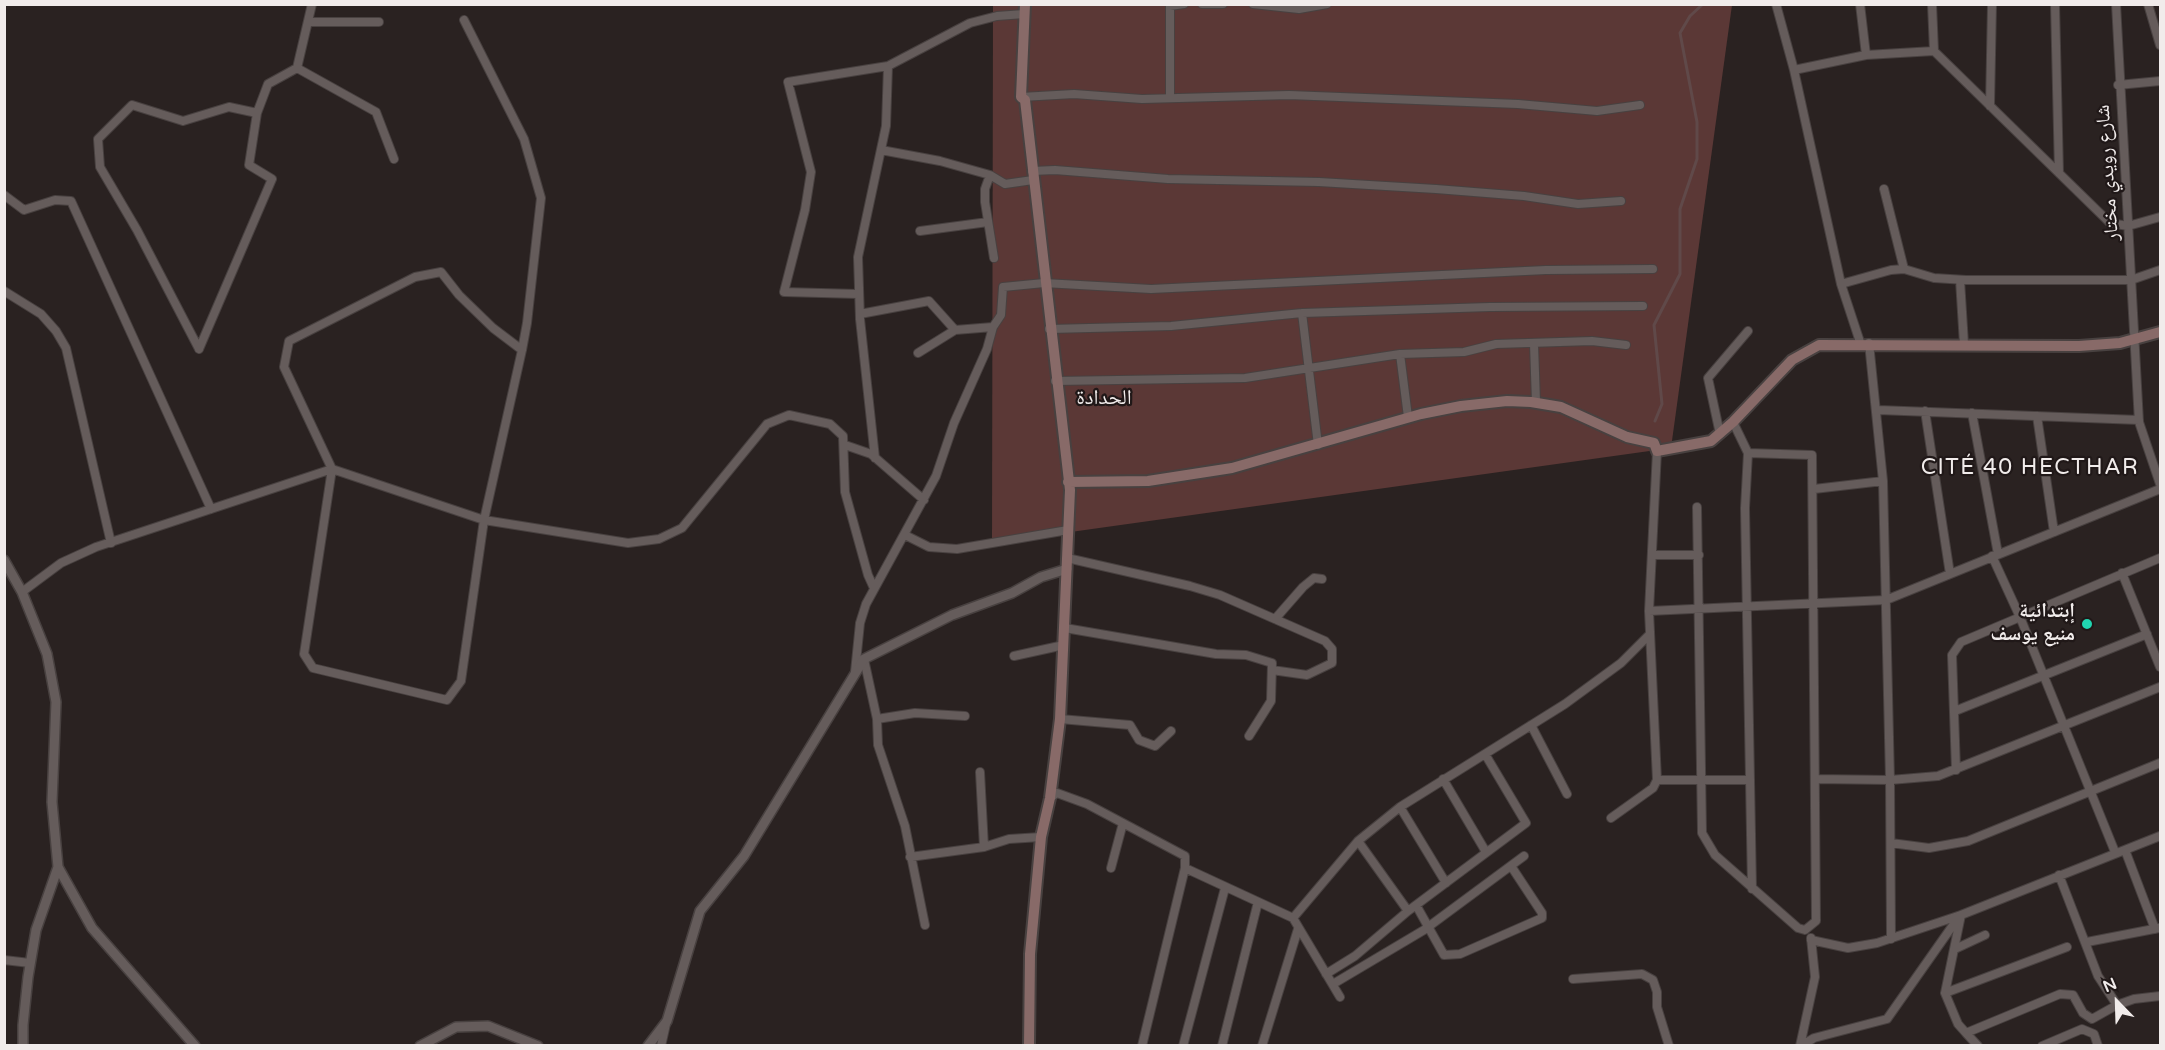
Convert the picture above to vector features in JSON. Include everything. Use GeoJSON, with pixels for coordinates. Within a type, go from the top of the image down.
{"type":"FeatureCollection","features":[{"type":"Feature","properties":{"kind":"main road"},"geometry":{"type":"LineString","coordinates":[[1024,9],[1021,98],[1025,100],[1068,482],[1065,628],[1060,718],[1050,798],[1041,837],[1030,954],[1029,1046]]}},
{"type":"Feature","properties":{"kind":"main road"},"geometry":{"type":"LineString","coordinates":[[1068,482],[1166,479],[1232,468],[1318,445],[1408,417],[1461,406],[1520,401],[1561,407],[1627,436],[1654,444],[1658,451],[1702,444],[1720,434],[1799,354],[1819,345],[2079,346],[2134,339],[2160,332]]}},
{"type":"Feature","properties":{"kind":"street"},"geometry":{"type":"LineString","coordinates":[[257,113],[229,107],[183,121],[132,105],[98,139],[100,167],[137,230],[167,293],[199,349],[272,179],[249,165],[257,113],[268,84],[297,68],[312,4]]}},
{"type":"Feature","properties":{"kind":"street"},"geometry":{"type":"LineString","coordinates":[[1170,98],[1170,6],[1184,4]]}},
{"type":"Feature","properties":{"kind":"street"},"geometry":{"type":"LineString","coordinates":[[1202,4],[1223,4]]}},
{"type":"Feature","properties":{"kind":"street"},"geometry":{"type":"LineString","coordinates":[[1253,4],[1299,9],[1327,4]]}},
{"type":"Feature","properties":{"kind":"street"},"geometry":{"type":"LineString","coordinates":[[1776,4],[1794,70],[1840,284],[1865,344],[1878,410],[1883,481],[1886,600],[1891,939]]}},
{"type":"Feature","properties":{"kind":"street"},"geometry":{"type":"LineString","coordinates":[[1860,4],[1866,55]]}},
{"type":"Feature","properties":{"kind":"street"},"geometry":{"type":"LineString","coordinates":[[1932,4],[1934,51],[2110,223],[2128,226],[2160,217]]}},
{"type":"Feature","properties":{"kind":"street"},"geometry":{"type":"LineString","coordinates":[[1990,106],[1992,4]]}},
{"type":"Feature","properties":{"kind":"street"},"geometry":{"type":"LineString","coordinates":[[2055,4],[2059,173]]}},
{"type":"Feature","properties":{"kind":"street","name":"شارع رويدي مختار"},"geometry":{"type":"LineString","coordinates":[[2116,4],[2118,85],[2140,431],[2160,484]]}},
{"type":"Feature","properties":{"kind":"street"},"geometry":{"type":"LineString","coordinates":[[2148,4],[2160,45]]}},
{"type":"Feature","properties":{"kind":"street"},"geometry":{"type":"LineString","coordinates":[[858,294],[784,292],[805,210],[811,172],[788,82],[888,66],[970,24],[1024,9]]}},
{"type":"Feature","properties":{"kind":"street"},"geometry":{"type":"LineString","coordinates":[[464,20],[525,139],[541,198],[527,323],[522,350],[484,520],[461,681],[447,700],[313,668],[304,654],[332,469],[285,367],[289,341],[415,278],[441,272],[459,295],[493,328],[522,350]]}},
{"type":"Feature","properties":{"kind":"street"},"geometry":{"type":"LineString","coordinates":[[308,22],[379,22]]}},
{"type":"Feature","properties":{"kind":"street"},"geometry":{"type":"LineString","coordinates":[[1794,70],[1866,55],[1934,51]]}},
{"type":"Feature","properties":{"kind":"street"},"geometry":{"type":"LineString","coordinates":[[875,458],[858,294],[859,242],[887,118],[888,66]]}},
{"type":"Feature","properties":{"kind":"street"},"geometry":{"type":"LineString","coordinates":[[297,68],[376,112],[394,159]]}},
{"type":"Feature","properties":{"kind":"street"},"geometry":{"type":"LineString","coordinates":[[2118,85],[2160,81]]}},
{"type":"Feature","properties":{"kind":"street"},"geometry":{"type":"LineString","coordinates":[[1021,98],[1089,94],[1142,99],[1289,95],[1518,104],[1597,111],[1640,105]]}},
{"type":"Feature","properties":{"kind":"street"},"geometry":{"type":"LineString","coordinates":[[881,150],[921,156],[990,175],[1005,184],[1055,170],[1168,179],[1319,182],[1436,189],[1524,196],[1578,204],[1621,201]]}},
{"type":"Feature","properties":{"kind":"street"},"geometry":{"type":"LineString","coordinates":[[990,175],[985,189],[994,258]]}},
{"type":"Feature","properties":{"kind":"street"},"geometry":{"type":"LineString","coordinates":[[1884,189],[1904,269]]}},
{"type":"Feature","properties":{"kind":"street"},"geometry":{"type":"LineString","coordinates":[[4,195],[24,210],[55,200],[71,201],[211,509]]}},
{"type":"Feature","properties":{"kind":"street"},"geometry":{"type":"LineString","coordinates":[[920,231],[988,222]]}},
{"type":"Feature","properties":{"kind":"street"},"geometry":{"type":"LineString","coordinates":[[855,673],[860,623],[873,586],[924,500],[987,349],[993,327],[1001,315],[1003,287],[1044,283],[1152,289],[1546,270],[1653,269]]}},
{"type":"Feature","properties":{"kind":"street"},"geometry":{"type":"LineString","coordinates":[[1840,284],[1891,270],[1904,269],[1934,278],[1960,280],[2131,280],[2160,270]]}},
{"type":"Feature","properties":{"kind":"street"},"geometry":{"type":"LineString","coordinates":[[1960,280],[1964,344]]}},
{"type":"Feature","properties":{"kind":"street"},"geometry":{"type":"LineString","coordinates":[[4,291],[40,314],[56,331],[66,348],[111,543]]}},
{"type":"Feature","properties":{"kind":"street"},"geometry":{"type":"LineString","coordinates":[[860,314],[929,302],[955,330]]}},
{"type":"Feature","properties":{"kind":"street"},"geometry":{"type":"LineString","coordinates":[[1049,329],[1171,326],[1302,313],[1490,307],[1643,306]]}},
{"type":"Feature","properties":{"kind":"street"},"geometry":{"type":"LineString","coordinates":[[1302,313],[1318,445]]}},
{"type":"Feature","properties":{"kind":"street"},"geometry":{"type":"LineString","coordinates":[[918,353],[955,330],[993,327]]}},
{"type":"Feature","properties":{"kind":"street"},"geometry":{"type":"LineString","coordinates":[[1720,434],[1708,378],[1748,331]]}},
{"type":"Feature","properties":{"kind":"street"},"geometry":{"type":"LineString","coordinates":[[1055,381],[1214,380],[1308,369],[1400,354],[1432,355],[1464,352],[1496,344],[1592,341],[1626,345]]}},
{"type":"Feature","properties":{"kind":"street"},"geometry":{"type":"LineString","coordinates":[[1534,344],[1536,402]]}},
{"type":"Feature","properties":{"kind":"street"},"geometry":{"type":"LineString","coordinates":[[1400,354],[1408,417]]}},
{"type":"Feature","properties":{"kind":"street"},"geometry":{"type":"LineString","coordinates":[[1878,410],[2139,420]]}},
{"type":"Feature","properties":{"kind":"street"},"geometry":{"type":"LineString","coordinates":[[1924,411],[1950,574]]}},
{"type":"Feature","properties":{"kind":"street"},"geometry":{"type":"LineString","coordinates":[[1972,413],[1995,555],[2115,852]]}},
{"type":"Feature","properties":{"kind":"street"},"geometry":{"type":"LineString","coordinates":[[22,592],[61,563],[111,543],[332,469],[484,520],[628,543],[659,539],[682,528],[767,424],[789,415],[808,417],[830,424],[843,436],[845,492],[868,576],[873,586]]}},
{"type":"Feature","properties":{"kind":"street"},"geometry":{"type":"LineString","coordinates":[[2037,416],[2054,532]]}},
{"type":"Feature","properties":{"kind":"street"},"geometry":{"type":"LineString","coordinates":[[1733,422],[1748,453],[1745,508],[1752,889]]}},
{"type":"Feature","properties":{"kind":"street"},"geometry":{"type":"LineString","coordinates":[[845,445],[875,458],[924,500]]}},
{"type":"Feature","properties":{"kind":"street"},"geometry":{"type":"LineString","coordinates":[[1611,818],[1653,788],[1657,780],[1649,610],[1658,451]]}},
{"type":"Feature","properties":{"kind":"street"},"geometry":{"type":"LineString","coordinates":[[1697,507],[1702,833],[1715,855],[1752,889],[1798,928],[1809,928],[1816,921],[1812,455],[1748,453]]}},
{"type":"Feature","properties":{"kind":"street"},"geometry":{"type":"LineString","coordinates":[[1814,489],[1883,481]]}},
{"type":"Feature","properties":{"kind":"street"},"geometry":{"type":"LineString","coordinates":[[1649,610],[1886,600],[2160,489]]}},
{"type":"Feature","properties":{"kind":"street"},"geometry":{"type":"LineString","coordinates":[[905,535],[929,547],[957,549],[1068,530]]}},
{"type":"Feature","properties":{"kind":"street"},"geometry":{"type":"LineString","coordinates":[[1653,555],[1699,555]]}},
{"type":"Feature","properties":{"kind":"street"},"geometry":{"type":"LineString","coordinates":[[1956,770],[1952,655],[1960,642],[2160,558]]}},
{"type":"Feature","properties":{"kind":"street"},"geometry":{"type":"LineString","coordinates":[[4,560],[22,592],[47,654],[56,702],[52,802],[58,867],[92,928],[195,1046]]}},
{"type":"Feature","properties":{"kind":"street"},"geometry":{"type":"LineString","coordinates":[[661,1046],[700,911],[744,856],[864,659],[952,615],[1012,593],[1067,563],[1190,586],[1244,604],[1325,641],[1332,649],[1332,663],[1307,675],[1272,670]]}},
{"type":"Feature","properties":{"kind":"street"},"geometry":{"type":"LineString","coordinates":[[2122,573],[2160,667]]}},
{"type":"Feature","properties":{"kind":"street"},"geometry":{"type":"LineString","coordinates":[[1275,619],[1303,587],[1314,578],[1322,579]]}},
{"type":"Feature","properties":{"kind":"street"},"geometry":{"type":"LineString","coordinates":[[1065,628],[1216,654],[1246,655],[1272,663],[1271,701],[1249,736]]}},
{"type":"Feature","properties":{"kind":"street"},"geometry":{"type":"LineString","coordinates":[[1955,711],[2147,634]]}},
{"type":"Feature","properties":{"kind":"street"},"geometry":{"type":"LineString","coordinates":[[1293,918],[1358,841],[1400,807],[1531,725],[1621,663],[1649,635]]}},
{"type":"Feature","properties":{"kind":"street"},"geometry":{"type":"LineString","coordinates":[[1014,656],[1064,645]]}},
{"type":"Feature","properties":{"kind":"street"},"geometry":{"type":"LineString","coordinates":[[864,659],[877,719],[878,745],[905,826],[925,925]]}},
{"type":"Feature","properties":{"kind":"street"},"geometry":{"type":"LineString","coordinates":[[1815,779],[1890,780],[1935,776],[1956,770],[2160,687]]}},
{"type":"Feature","properties":{"kind":"street"},"geometry":{"type":"LineString","coordinates":[[877,719],[915,713],[965,716]]}},
{"type":"Feature","properties":{"kind":"street"},"geometry":{"type":"LineString","coordinates":[[1060,718],[1130,725],[1138,740],[1155,746],[1171,732]]}},
{"type":"Feature","properties":{"kind":"street"},"geometry":{"type":"LineString","coordinates":[[1531,725],[1567,794]]}},
{"type":"Feature","properties":{"kind":"street"},"geometry":{"type":"LineString","coordinates":[[1326,974],[1355,956],[1408,911],[1526,823],[1485,754]]}},
{"type":"Feature","properties":{"kind":"street"},"geometry":{"type":"LineString","coordinates":[[1891,843],[1922,848],[1949,846],[2160,763]]}},
{"type":"Feature","properties":{"kind":"street"},"geometry":{"type":"LineString","coordinates":[[980,772],[984,847]]}},
{"type":"Feature","properties":{"kind":"street"},"geometry":{"type":"LineString","coordinates":[[1443,779],[1486,852]]}},
{"type":"Feature","properties":{"kind":"street"},"geometry":{"type":"LineString","coordinates":[[1657,780],[1750,780]]}},
{"type":"Feature","properties":{"kind":"street"},"geometry":{"type":"LineString","coordinates":[[1050,798],[1057,793],[1124,823],[1185,856],[1185,868],[1142,1046]]}},
{"type":"Feature","properties":{"kind":"street"},"geometry":{"type":"LineString","coordinates":[[1400,807],[1446,883]]}},
{"type":"Feature","properties":{"kind":"street"},"geometry":{"type":"LineString","coordinates":[[1111,868],[1124,823]]}},
{"type":"Feature","properties":{"kind":"street"},"geometry":{"type":"LineString","coordinates":[[1811,940],[1848,948],[1891,939],[1961,915],[2160,836]]}},
{"type":"Feature","properties":{"kind":"street"},"geometry":{"type":"LineString","coordinates":[[910,857],[984,847],[1009,839],[1041,837]]}},
{"type":"Feature","properties":{"kind":"street"},"geometry":{"type":"LineString","coordinates":[[1358,841],[1408,911]]}},
{"type":"Feature","properties":{"kind":"street"},"geometry":{"type":"LineString","coordinates":[[2087,942],[2158,928],[2125,850]]}},
{"type":"Feature","properties":{"kind":"street"},"geometry":{"type":"LineString","coordinates":[[1333,984],[1427,928],[1524,856]]}},
{"type":"Feature","properties":{"kind":"street"},"geometry":{"type":"LineString","coordinates":[[1416,905],[1444,955],[1460,954],[1542,918],[1542,913],[1511,866]]}},
{"type":"Feature","properties":{"kind":"street"},"geometry":{"type":"LineString","coordinates":[[23,1046],[22,1024],[36,930],[58,867]]}},
{"type":"Feature","properties":{"kind":"street"},"geometry":{"type":"LineString","coordinates":[[1185,868],[1293,918],[1340,997]]}},
{"type":"Feature","properties":{"kind":"street"},"geometry":{"type":"LineString","coordinates":[[2059,875],[2087,942],[2098,976],[2117,1005]]}},
{"type":"Feature","properties":{"kind":"street"},"geometry":{"type":"LineString","coordinates":[[1183,1046],[1225,888]]}},
{"type":"Feature","properties":{"kind":"street"},"geometry":{"type":"LineString","coordinates":[[1222,1046],[1257,902]]}},
{"type":"Feature","properties":{"kind":"street"},"geometry":{"type":"LineString","coordinates":[[1961,915],[1945,993],[1958,1024],[1978,1046]]}},
{"type":"Feature","properties":{"kind":"street"},"geometry":{"type":"LineString","coordinates":[[1801,1046],[1814,1038],[1887,1019],[1961,915]]}},
{"type":"Feature","properties":{"kind":"street"},"geometry":{"type":"LineString","coordinates":[[1801,1046],[1815,977],[1809,928]]}},
{"type":"Feature","properties":{"kind":"street"},"geometry":{"type":"LineString","coordinates":[[1262,1046],[1298,929]]}},
{"type":"Feature","properties":{"kind":"street"},"geometry":{"type":"LineString","coordinates":[[1955,949],[1985,935]]}},
{"type":"Feature","properties":{"kind":"street"},"geometry":{"type":"LineString","coordinates":[[1945,993],[2067,947]]}},
{"type":"Feature","properties":{"kind":"street"},"geometry":{"type":"LineString","coordinates":[[4,960],[30,963]]}},
{"type":"Feature","properties":{"kind":"street"},"geometry":{"type":"LineString","coordinates":[[1573,979],[1642,974],[1653,980],[1658,992],[1657,1007],[1669,1046]]}},
{"type":"Feature","properties":{"kind":"street"},"geometry":{"type":"LineString","coordinates":[[1965,1033],[2060,994],[2073,995],[2083,1013],[2092,1019],[2117,1005],[2134,999],[2160,996]]}},
{"type":"Feature","properties":{"kind":"street"},"geometry":{"type":"LineString","coordinates":[[648,1046],[667,1021]]}},
{"type":"Feature","properties":{"kind":"street"},"geometry":{"type":"LineString","coordinates":[[420,1046],[456,1027],[488,1026],[538,1046]]}},
{"type":"Feature","properties":{"kind":"street"},"geometry":{"type":"LineString","coordinates":[[2042,1046],[2082,1029],[2094,1034],[2098,1046]]}},
{"type":"Feature","properties":{"kind":"shaded area"},"geometry":{"type":"Polygon","coordinates":[[[993,5],[1732,5],[1671,448],[992,543],[993,5]]]}},
{"type":"Feature","properties":{"kind":"waterway"},"geometry":{"type":"LineString","coordinates":[[1655,421],[1662,404],[1654,325],[1680,274],[1680,209],[1697,159],[1697,122],[1680,33],[1690,16],[1703,4]]}},
{"type":"Feature","properties":{"kind":"place","name":"إبتدائية منيع يوسف"},"geometry":{"type":"Point","coordinates":[2087,624]}},
{"type":"Feature","properties":{"kind":"district","name":"الحدادة"},"geometry":{"type":"Point","coordinates":[1104,398]}},
{"type":"Feature","properties":{"kind":"district","name":"CITÉ 40 HECTHAR"},"geometry":{"type":"Point","coordinates":[2030,468]}}]}
